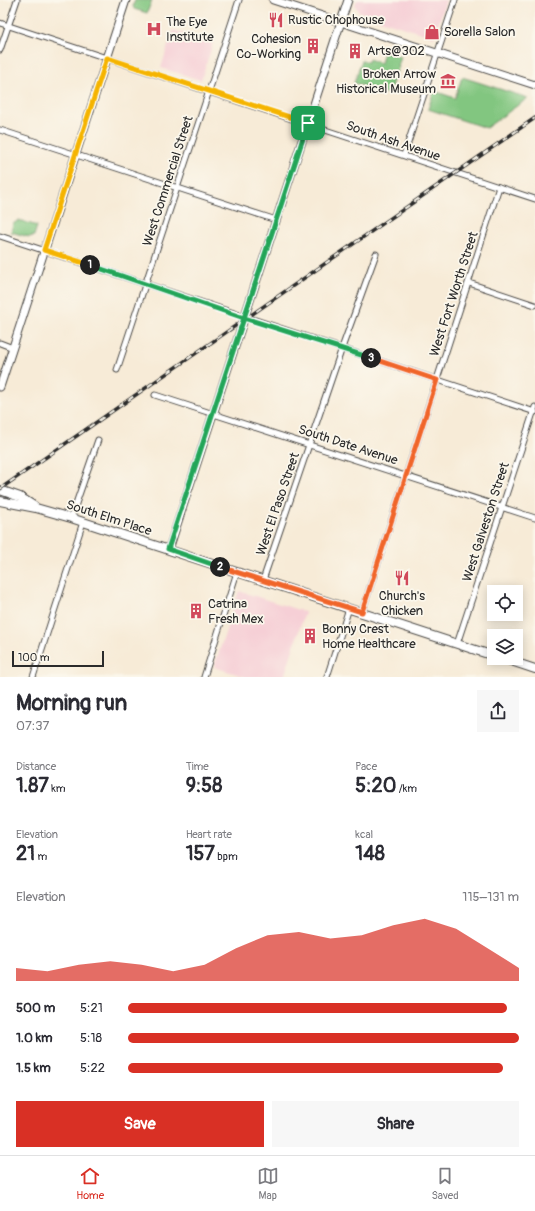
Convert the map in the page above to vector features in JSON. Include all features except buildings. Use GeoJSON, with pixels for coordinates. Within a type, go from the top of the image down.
{"type":"FeatureCollection","features":[{"type":"Feature","properties":{"kind":"main road","name":"South Elm Place"},"geometry":{"type":"LineString","coordinates":[[0,490],[20,497],[36,508]]}},
{"type":"Feature","properties":{"kind":"main road","name":"South Elm Place"},"geometry":{"type":"LineString","coordinates":[[0,501],[36,508],[71,518],[487,654]]}},
{"type":"Feature","properties":{"kind":"main road"},"geometry":{"type":"LineString","coordinates":[[523,665],[535,669]]}},
{"type":"Feature","properties":{"kind":"street"},"geometry":{"type":"LineString","coordinates":[[0,50],[17,0]]}},
{"type":"Feature","properties":{"kind":"street"},"geometry":{"type":"LineString","coordinates":[[0,387],[126,0]]}},
{"type":"Feature","properties":{"kind":"street","name":"West Commercial Street"},"geometry":{"type":"LineString","coordinates":[[118,370],[239,0]]}},
{"type":"Feature","properties":{"kind":"street"},"geometry":{"type":"LineString","coordinates":[[272,0],[535,85]]}},
{"type":"Feature","properties":{"kind":"street"},"geometry":{"type":"LineString","coordinates":[[168,549],[214,414],[348,0]]}},
{"type":"Feature","properties":{"kind":"street"},"geometry":{"type":"LineString","coordinates":[[404,155],[455,0]]}},
{"type":"Feature","properties":{"kind":"street","name":"South Ash Avenue"},"geometry":{"type":"LineString","coordinates":[[0,23],[308,123],[535,199]]}},
{"type":"Feature","properties":{"kind":"street"},"geometry":{"type":"LineString","coordinates":[[0,130],[276,220]]}},
{"type":"Feature","properties":{"kind":"street","name":"West Fort Worth Street"},"geometry":{"type":"LineString","coordinates":[[362,612],[499,187]]}},
{"type":"Feature","properties":{"kind":"street"},"geometry":{"type":"LineString","coordinates":[[0,236],[244,318],[534,410]]}},
{"type":"Feature","properties":{"kind":"street","name":"West El Paso Street"},"geometry":{"type":"LineString","coordinates":[[264,580],[342,348],[376,254]]}},
{"type":"Feature","properties":{"kind":"street"},"geometry":{"type":"LineString","coordinates":[[468,283],[535,305]]}},
{"type":"Feature","properties":{"kind":"street"},"geometry":{"type":"LineString","coordinates":[[0,343],[13,348]]}},
{"type":"Feature","properties":{"kind":"street","name":"South Date Avenue"},"geometry":{"type":"LineString","coordinates":[[154,395],[310,444],[535,518]]}},
{"type":"Feature","properties":{"kind":"street","name":"West Galveston Street"},"geometry":{"type":"LineString","coordinates":[[457,644],[534,410]]}},
{"type":"Feature","properties":{"kind":"street"},"geometry":{"type":"LineString","coordinates":[[71,518],[98,440]]}},
{"type":"Feature","properties":{"kind":"street"},"geometry":{"type":"LineString","coordinates":[[33,677],[82,522]]}},
{"type":"Feature","properties":{"kind":"street"},"geometry":{"type":"LineString","coordinates":[[204,677],[237,572]]}},
{"type":"Feature","properties":{"kind":"street"},"geometry":{"type":"LineString","coordinates":[[327,677],[349,608]]}},
{"type":"Feature","properties":{"kind":"shaded area"},"geometry":{"type":"Polygon","coordinates":[[[357,0],[446,0],[434,37],[380,20],[358,11],[355,5],[357,0]]]}},
{"type":"Feature","properties":{"kind":"shaded area"},"geometry":{"type":"Polygon","coordinates":[[[173,30],[213,43],[201,80],[161,68],[173,30]]]}},
{"type":"Feature","properties":{"kind":"shaded area"},"geometry":{"type":"Polygon","coordinates":[[[239,591],[305,612],[284,677],[246,677],[214,667],[239,591]]]}},
{"type":"Feature","properties":{"kind":"green space"},"geometry":{"type":"Polygon","coordinates":[[[135,0],[152,0],[147,13],[134,9],[133,6],[135,0]]]}},
{"type":"Feature","properties":{"kind":"green space"},"geometry":{"type":"Polygon","coordinates":[[[384,51],[401,57],[391,86],[393,86],[392,90],[389,91],[388,94],[354,83],[362,60],[368,62],[369,59],[381,63],[384,51]]]}},
{"type":"Feature","properties":{"kind":"green space"},"geometry":{"type":"Polygon","coordinates":[[[462,77],[528,98],[486,128],[428,109],[434,91],[455,98],[462,77]]]}},
{"type":"Feature","properties":{"kind":"green space"},"geometry":{"type":"Polygon","coordinates":[[[19,220],[37,226],[34,236],[29,237],[11,232],[13,224],[19,220]]]}},
{"type":"Feature","properties":{"kind":"railway"},"geometry":{"type":"LineString","coordinates":[[0,489],[535,118]]}},
{"type":"Feature","properties":{"kind":"place","name":"Rustic Chophouse"},"geometry":{"type":"Point","coordinates":[276,20]}},
{"type":"Feature","properties":{"kind":"place","name":"The Eye Institute"},"geometry":{"type":"Point","coordinates":[154,29]}},
{"type":"Feature","properties":{"kind":"place","name":"Sorella Salon"},"geometry":{"type":"Point","coordinates":[432,32]}},
{"type":"Feature","properties":{"kind":"place","name":"Cohesion Co-Working"},"geometry":{"type":"Point","coordinates":[313,46]}},
{"type":"Feature","properties":{"kind":"place","name":"Arts@302"},"geometry":{"type":"Point","coordinates":[355,51]}},
{"type":"Feature","properties":{"kind":"place","name":"Broken Arrow Historical Museum"},"geometry":{"type":"Point","coordinates":[448,81]}},
{"type":"Feature","properties":{"kind":"place","name":"Church's Chicken"},"geometry":{"type":"Point","coordinates":[402,578]}},
{"type":"Feature","properties":{"kind":"place","name":"Catrina Fresh Mex"},"geometry":{"type":"Point","coordinates":[196,611]}},
{"type":"Feature","properties":{"kind":"place","name":"Bonny Crest Home Healthcare"},"geometry":{"type":"Point","coordinates":[310,636]}},
{"type":"Feature","properties":{"kind":"route"},"geometry":{"type":"LineString","coordinates":[[308,123],[244,318],[342,348],[437,380],[362,612],[168,549],[179,520],[244,318],[195,300],[44,250],[107,58],[282,116],[308,123]]}}]}
